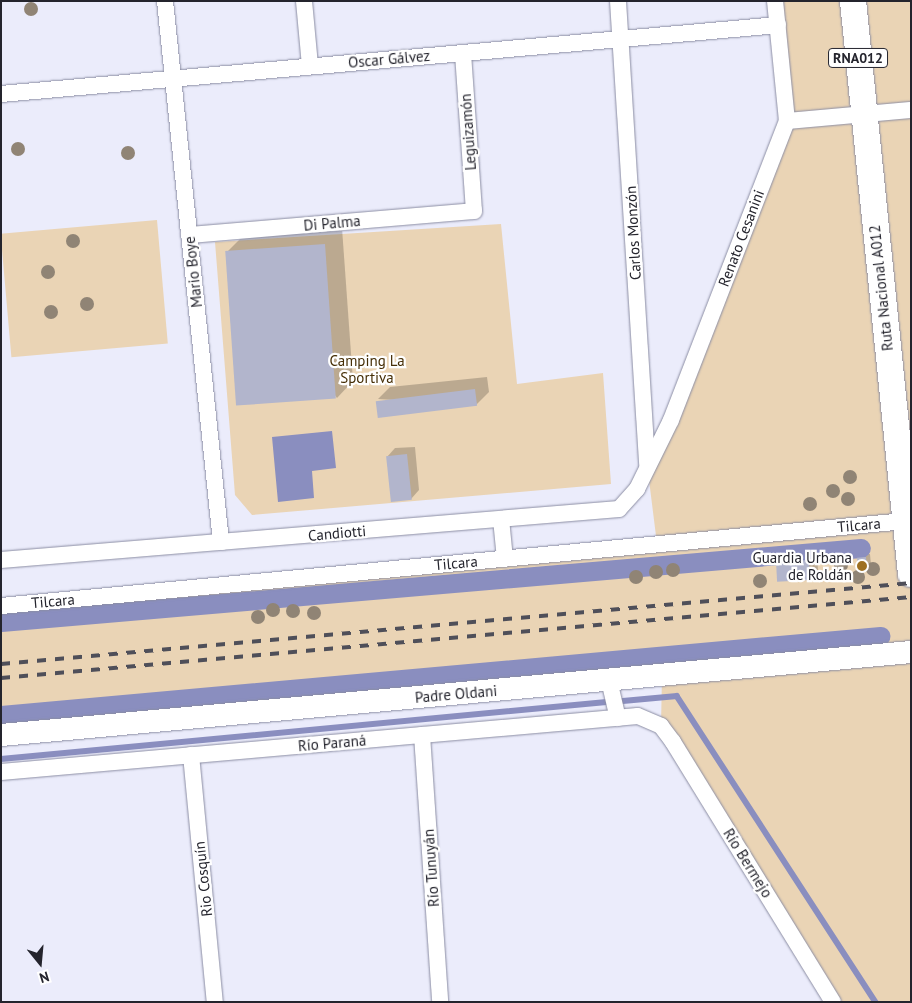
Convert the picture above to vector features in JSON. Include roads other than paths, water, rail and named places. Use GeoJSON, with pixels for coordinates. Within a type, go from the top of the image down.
{"type":"FeatureCollection","features":[{"type":"Feature","properties":{"kind":"highway","name":"Ruta Nacional A012"},"geometry":{"type":"LineString","coordinates":[[853,1],[863,115],[908,521],[911,574]]}},
{"type":"Feature","properties":{"kind":"main road","name":"Padre Oldani"},"geometry":{"type":"LineString","coordinates":[[1,735],[911,652]]}},
{"type":"Feature","properties":{"kind":"street","name":"Mario Boye"},"geometry":{"type":"LineString","coordinates":[[165,1],[221,542]]}},
{"type":"Feature","properties":{"kind":"street"},"geometry":{"type":"LineString","coordinates":[[304,1],[310,66]]}},
{"type":"Feature","properties":{"kind":"street","name":"Carlos Monzón"},"geometry":{"type":"LineString","coordinates":[[618,1],[622,39],[647,464]]}},
{"type":"Feature","properties":{"kind":"street","name":"Renato Cesanini"},"geometry":{"type":"LineString","coordinates":[[647,464],[671,420],[787,121],[776,1]]}},
{"type":"Feature","properties":{"kind":"street","name":"Oscar Gálvez"},"geometry":{"type":"LineString","coordinates":[[1,94],[778,25]]}},
{"type":"Feature","properties":{"kind":"street","name":"Leguizamón"},"geometry":{"type":"LineString","coordinates":[[463,53],[474,211]]}},
{"type":"Feature","properties":{"kind":"street"},"geometry":{"type":"LineString","coordinates":[[787,121],[911,110]]}},
{"type":"Feature","properties":{"kind":"street","name":"Di Palma"},"geometry":{"type":"LineString","coordinates":[[189,235],[474,211]]}},
{"type":"Feature","properties":{"kind":"street","name":"Candiotti"},"geometry":{"type":"LineString","coordinates":[[1,560],[618,509],[637,489],[647,464]]}},
{"type":"Feature","properties":{"kind":"street"},"geometry":{"type":"LineString","coordinates":[[501,519],[505,559]]}},
{"type":"Feature","properties":{"kind":"street","name":"Tilcara"},"geometry":{"type":"LineString","coordinates":[[1,606],[908,521]]}},
{"type":"Feature","properties":{"kind":"street"},"geometry":{"type":"LineString","coordinates":[[609,680],[618,718]]}},
{"type":"Feature","properties":{"kind":"street","name":"Río Paraná"},"geometry":{"type":"LineString","coordinates":[[1,772],[638,716],[661,726]]}},
{"type":"Feature","properties":{"kind":"street","name":"Río Bermejo"},"geometry":{"type":"LineString","coordinates":[[661,726],[833,1002]]}},
{"type":"Feature","properties":{"kind":"street","name":"Río Tunuyán"},"geometry":{"type":"LineString","coordinates":[[422,735],[440,1002]]}},
{"type":"Feature","properties":{"kind":"street","name":"Rio Cosquín"},"geometry":{"type":"LineString","coordinates":[[191,755],[215,1002]]}},
{"type":"Feature","properties":{"kind":"water"},"geometry":{"type":"Polygon","coordinates":[[[332,431],[336,468],[312,471],[314,498],[278,502],[272,437],[332,431]]]}},
{"type":"Feature","properties":{"kind":"waterway"},"geometry":{"type":"LineString","coordinates":[[1,622],[861,548]]}},
{"type":"Feature","properties":{"kind":"waterway"},"geometry":{"type":"LineString","coordinates":[[1,715],[880,636]]}},
{"type":"Feature","properties":{"kind":"waterway"},"geometry":{"type":"LineString","coordinates":[[623,701],[677,696],[876,1002]]}},
{"type":"Feature","properties":{"kind":"waterway"},"geometry":{"type":"LineString","coordinates":[[1,759],[606,702]]}},
{"type":"Feature","properties":{"kind":"railway"},"geometry":{"type":"LineString","coordinates":[[1,664],[911,583]]}},
{"type":"Feature","properties":{"kind":"railway"},"geometry":{"type":"LineString","coordinates":[[1,678],[911,597]]}},
{"type":"Feature","properties":{"kind":"place","name":"Guardia Urbana de Roldán"},"geometry":{"type":"Point","coordinates":[862,566]}},
{"type":"Feature","properties":{"kind":"park label","name":"Camping La Sportiva"},"geometry":{"type":"Point","coordinates":[367,368]}}]}
